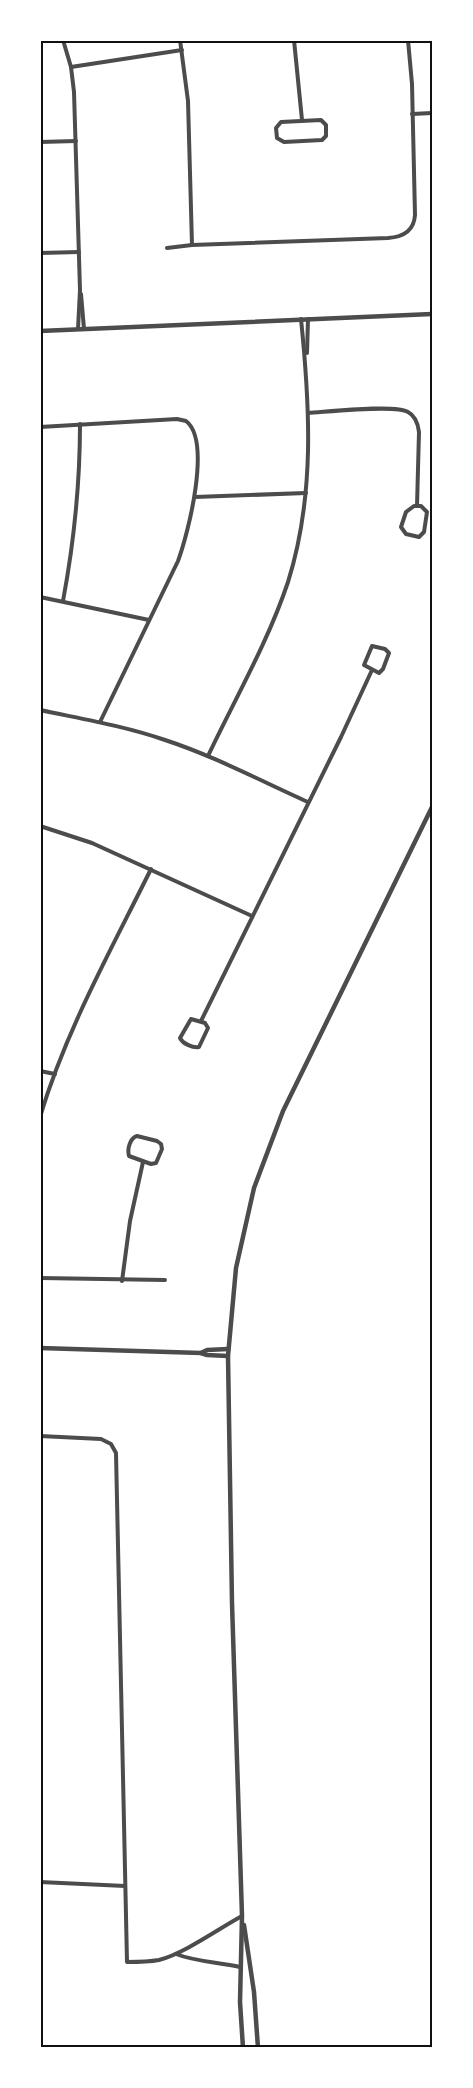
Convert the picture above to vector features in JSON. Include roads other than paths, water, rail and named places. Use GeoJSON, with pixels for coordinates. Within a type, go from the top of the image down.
{"type":"FeatureCollection","features":[{"type":"Feature","properties":{"kind":"street"},"geometry":{"type":"LineString","coordinates":[[63,40],[71,67],[76,141],[80,290],[84,329]]}},
{"type":"Feature","properties":{"kind":"street"},"geometry":{"type":"LineString","coordinates":[[180,40],[189,127],[192,245]]}},
{"type":"Feature","properties":{"kind":"street"},"geometry":{"type":"LineString","coordinates":[[294,40],[302,120]]}},
{"type":"Feature","properties":{"kind":"street"},"geometry":{"type":"LineString","coordinates":[[166,248],[192,245],[388,238],[409,231],[415,215],[408,40]]}},
{"type":"Feature","properties":{"kind":"street"},"geometry":{"type":"LineString","coordinates":[[71,67],[182,50]]}},
{"type":"Feature","properties":{"kind":"street"},"geometry":{"type":"LineString","coordinates":[[412,114],[432,112]]}},
{"type":"Feature","properties":{"kind":"street"},"geometry":{"type":"LineString","coordinates":[[302,120],[324,121],[326,134],[324,138],[279,141],[276,128],[279,123],[302,120]]}},
{"type":"Feature","properties":{"kind":"street"},"geometry":{"type":"LineString","coordinates":[[40,142],[76,141]]}},
{"type":"Feature","properties":{"kind":"street"},"geometry":{"type":"LineString","coordinates":[[40,253],[79,252]]}},
{"type":"Feature","properties":{"kind":"street"},"geometry":{"type":"LineString","coordinates":[[78,329],[80,290]]}},
{"type":"Feature","properties":{"kind":"street"},"geometry":{"type":"LineString","coordinates":[[40,331],[432,314]]}},
{"type":"Feature","properties":{"kind":"street"},"geometry":{"type":"LineString","coordinates":[[208,756],[280,602],[299,537],[306,493],[308,319]]}},
{"type":"Feature","properties":{"kind":"street"},"geometry":{"type":"LineString","coordinates":[[301,320],[306,357]]}},
{"type":"Feature","properties":{"kind":"street"},"geometry":{"type":"LineString","coordinates":[[308,413],[394,409],[409,412],[415,417],[419,432],[417,506]]}},
{"type":"Feature","properties":{"kind":"street"},"geometry":{"type":"LineString","coordinates":[[40,427],[177,419],[186,421],[192,427],[195,436],[195,497],[182,551],[100,722]]}},
{"type":"Feature","properties":{"kind":"street"},"geometry":{"type":"LineString","coordinates":[[63,601],[75,531],[80,424]]}},
{"type":"Feature","properties":{"kind":"street"},"geometry":{"type":"LineString","coordinates":[[195,497],[306,493]]}},
{"type":"Feature","properties":{"kind":"street"},"geometry":{"type":"LineString","coordinates":[[417,506],[425,508],[427,512],[423,534],[417,537],[403,532],[401,527],[406,512],[417,506]]}},
{"type":"Feature","properties":{"kind":"street"},"geometry":{"type":"LineString","coordinates":[[40,597],[149,620]]}},
{"type":"Feature","properties":{"kind":"street"},"geometry":{"type":"LineString","coordinates":[[375,646],[387,650],[388,656],[382,671],[379,673],[372,670],[365,667],[364,663],[370,647],[375,646]]}},
{"type":"Feature","properties":{"kind":"street"},"geometry":{"type":"LineString","coordinates":[[201,1021],[372,670]]}},
{"type":"Feature","properties":{"kind":"street"},"geometry":{"type":"LineString","coordinates":[[40,710],[150,735],[208,756],[308,802]]}},
{"type":"Feature","properties":{"kind":"street"},"geometry":{"type":"LineString","coordinates":[[243,2048],[240,1967],[242,1916],[228,1356],[234,1278],[254,1188],[267,1149],[283,1111],[432,807]]}},
{"type":"Feature","properties":{"kind":"street"},"geometry":{"type":"LineString","coordinates":[[40,826],[92,843],[252,916]]}},
{"type":"Feature","properties":{"kind":"street"},"geometry":{"type":"LineString","coordinates":[[40,1117],[55,1074],[96,980],[151,869]]}},
{"type":"Feature","properties":{"kind":"street"},"geometry":{"type":"LineString","coordinates":[[193,1018],[201,1021],[207,1024],[208,1028],[201,1046],[195,1047],[181,1040],[181,1034],[189,1020],[193,1018]]}},
{"type":"Feature","properties":{"kind":"street"},"geometry":{"type":"LineString","coordinates":[[40,1071],[55,1074]]}},
{"type":"Feature","properties":{"kind":"street"},"geometry":{"type":"LineString","coordinates":[[137,1136],[157,1141],[162,1146],[156,1163],[143,1162],[130,1158],[128,1153],[131,1140],[137,1136]]}},
{"type":"Feature","properties":{"kind":"street"},"geometry":{"type":"LineString","coordinates":[[122,1281],[130,1221],[143,1162]]}},
{"type":"Feature","properties":{"kind":"street"},"geometry":{"type":"LineString","coordinates":[[40,1278],[165,1280]]}},
{"type":"Feature","properties":{"kind":"street"},"geometry":{"type":"LineString","coordinates":[[40,1348],[201,1353],[228,1356]]}},
{"type":"Feature","properties":{"kind":"street"},"geometry":{"type":"LineString","coordinates":[[201,1353],[207,1350],[228,1349]]}},
{"type":"Feature","properties":{"kind":"street"},"geometry":{"type":"LineString","coordinates":[[40,1436],[101,1439],[111,1444],[117,1458],[127,1962],[145,1962],[175,1954],[242,1916]]}},
{"type":"Feature","properties":{"kind":"street"},"geometry":{"type":"LineString","coordinates":[[40,1882],[125,1886]]}},
{"type":"Feature","properties":{"kind":"street"},"geometry":{"type":"LineString","coordinates":[[242,1916],[254,1992],[258,2048]]}},
{"type":"Feature","properties":{"kind":"street"},"geometry":{"type":"LineString","coordinates":[[175,1954],[187,1959],[240,1967]]}}]}
